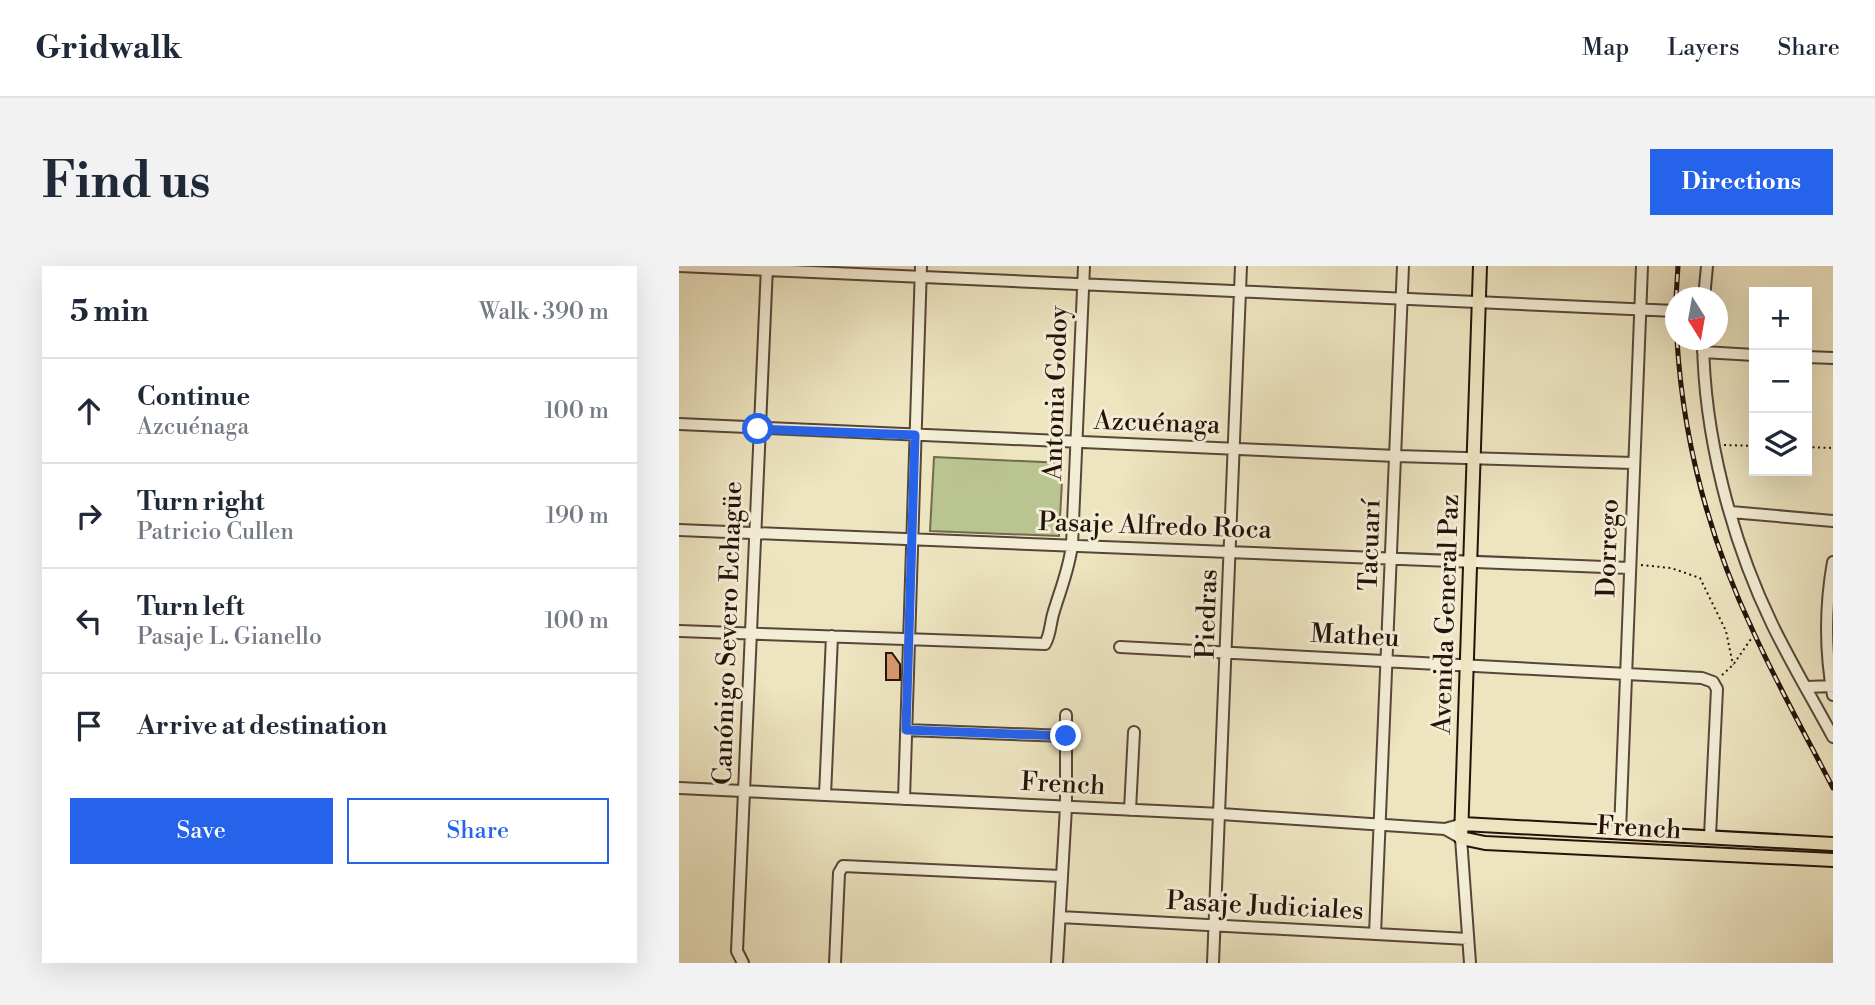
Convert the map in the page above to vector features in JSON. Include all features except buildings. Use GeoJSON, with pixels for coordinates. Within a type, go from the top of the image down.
{"type":"FeatureCollection","features":[{"type":"Feature","properties":{"kind":"main road","name":"Avenida General Paz"},"geometry":{"type":"LineString","coordinates":[[1461,838],[1480,266]]}},
{"type":"Feature","properties":{"kind":"main road","name":"French"},"geometry":{"type":"LineString","coordinates":[[1462,824],[1833,844]]}},
{"type":"Feature","properties":{"kind":"main road","name":"French"},"geometry":{"type":"LineString","coordinates":[[1461,838],[1485,843],[1833,860]]}},
{"type":"Feature","properties":{"kind":"street"},"geometry":{"type":"LineString","coordinates":[[679,266],[921,271],[1083,284],[1665,311]]}},
{"type":"Feature","properties":{"kind":"street","name":"Antonia Godoy"},"geometry":{"type":"LineString","coordinates":[[909,640],[1045,644],[1051,634],[1054,610],[1069,571],[1072,545],[1084,266]]}},
{"type":"Feature","properties":{"kind":"street","name":"Piedras"},"geometry":{"type":"LineString","coordinates":[[1213,963],[1228,653],[1241,266]]}},
{"type":"Feature","properties":{"kind":"street","name":"Tacuarí"},"geometry":{"type":"LineString","coordinates":[[1375,934],[1393,558],[1403,266]]}},
{"type":"Feature","properties":{"kind":"street","name":"Dorrego"},"geometry":{"type":"LineString","coordinates":[[1620,831],[1642,266]]}},
{"type":"Feature","properties":{"kind":"street"},"geometry":{"type":"LineString","coordinates":[[1705,287],[1707,266]]}},
{"type":"Feature","properties":{"kind":"street","name":"Canónigo Severo Echagüe"},"geometry":{"type":"LineString","coordinates":[[741,961],[744,792],[767,267]]}},
{"type":"Feature","properties":{"kind":"street"},"geometry":{"type":"LineString","coordinates":[[904,799],[921,271]]}},
{"type":"Feature","properties":{"kind":"street"},"geometry":{"type":"LineString","coordinates":[[1749,355],[1703,352],[1714,445],[1731,512],[1767,612],[1833,737]]}},
{"type":"Feature","properties":{"kind":"street"},"geometry":{"type":"LineString","coordinates":[[1812,357],[1833,358]]}},
{"type":"Feature","properties":{"kind":"street","name":"Azcuénaga"},"geometry":{"type":"LineString","coordinates":[[679,424],[1396,456],[1633,463]]}},
{"type":"Feature","properties":{"kind":"street"},"geometry":{"type":"LineString","coordinates":[[1731,512],[1833,521]]}},
{"type":"Feature","properties":{"kind":"street","name":"Pasaje Alfredo Roca"},"geometry":{"type":"LineString","coordinates":[[679,530],[1469,563],[1629,566]]}},
{"type":"Feature","properties":{"kind":"street"},"geometry":{"type":"LineString","coordinates":[[1806,687],[1832,689],[1826,641],[1828,593],[1833,562]]}},
{"type":"Feature","properties":{"kind":"street"},"geometry":{"type":"LineString","coordinates":[[679,631],[909,640]]}},
{"type":"Feature","properties":{"kind":"street"},"geometry":{"type":"LineString","coordinates":[[824,795],[832,636]]}},
{"type":"Feature","properties":{"kind":"street","name":"Matheu"},"geometry":{"type":"LineString","coordinates":[[1120,648],[1627,673],[1702,678],[1713,682]]}},
{"type":"Feature","properties":{"kind":"street"},"geometry":{"type":"LineString","coordinates":[[1710,836],[1717,689],[1713,682]]}},
{"type":"Feature","properties":{"kind":"street"},"geometry":{"type":"LineString","coordinates":[[1057,963],[1066,807],[1066,715]]}},
{"type":"Feature","properties":{"kind":"street"},"geometry":{"type":"LineString","coordinates":[[906,730],[1066,736]]}},
{"type":"Feature","properties":{"kind":"street"},"geometry":{"type":"LineString","coordinates":[[1130,810],[1134,732]]}},
{"type":"Feature","properties":{"kind":"street","name":"French"},"geometry":{"type":"LineString","coordinates":[[679,788],[1221,814],[1445,829],[1462,824]]}},
{"type":"Feature","properties":{"kind":"street","name":"French"},"geometry":{"type":"LineString","coordinates":[[1445,829],[1461,838]]}},
{"type":"Feature","properties":{"kind":"street","name":"Avenida General Paz"},"geometry":{"type":"LineString","coordinates":[[1461,838],[1470,963]]}},
{"type":"Feature","properties":{"kind":"street"},"geometry":{"type":"LineString","coordinates":[[835,963],[839,873],[843,866],[1061,876]]}},
{"type":"Feature","properties":{"kind":"street","name":"Pasaje Judiciales"},"geometry":{"type":"LineString","coordinates":[[1060,917],[1468,939]]}},
{"type":"Feature","properties":{"kind":"path"},"geometry":{"type":"LineString","coordinates":[[1714,445],[1749,446]]}},
{"type":"Feature","properties":{"kind":"path"},"geometry":{"type":"LineString","coordinates":[[1812,447],[1833,448]]}},
{"type":"Feature","properties":{"kind":"path"},"geometry":{"type":"LineString","coordinates":[[1629,566],[1671,568],[1700,578],[1726,631],[1734,666]]}},
{"type":"Feature","properties":{"kind":"path"},"geometry":{"type":"LineString","coordinates":[[1713,682],[1734,666],[1751,639]]}},
{"type":"Feature","properties":{"kind":"green space"},"geometry":{"type":"Polygon","coordinates":[[[934,457],[1063,463],[1059,536],[930,531],[934,457]]]}},
{"type":"Feature","properties":{"kind":"railway"},"geometry":{"type":"LineString","coordinates":[[1677,287],[1678,266]]}},
{"type":"Feature","properties":{"kind":"railway"},"geometry":{"type":"LineString","coordinates":[[1678,350],[1692,452],[1724,561],[1762,651],[1833,788]]}},
{"type":"Feature","properties":{"kind":"route"},"geometry":{"type":"LineString","coordinates":[[758,429],[915,435],[906,730],[1066,736]]}}]}
